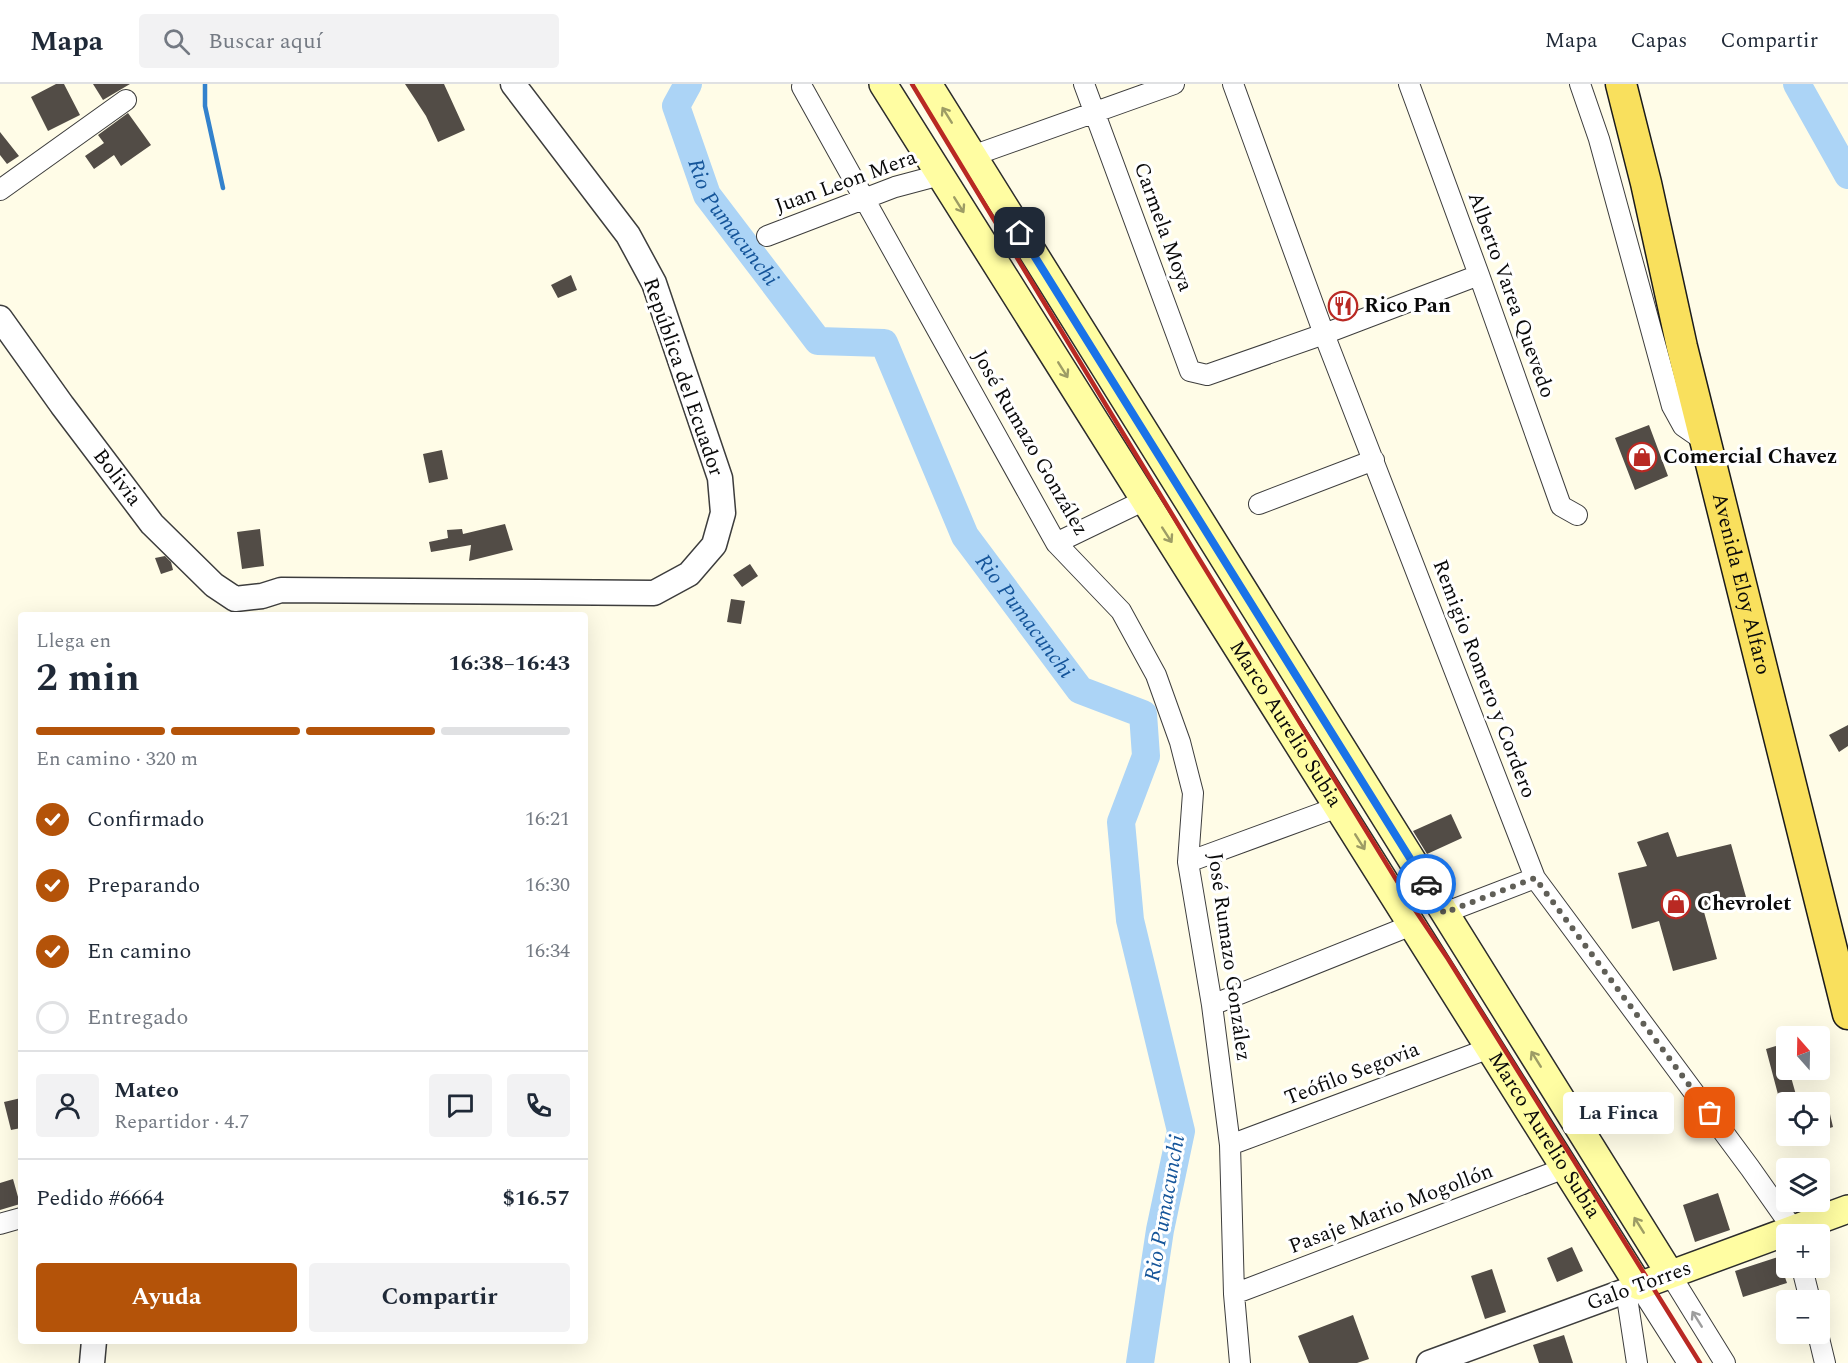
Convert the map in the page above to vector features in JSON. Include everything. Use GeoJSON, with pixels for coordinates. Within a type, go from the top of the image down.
{"type":"FeatureCollection","features":[{"type":"Feature","properties":{"kind":"main road","name":"Marco Aurelio Subia"},"geometry":{"type":"LineString","coordinates":[[883,84],[1565,1168],[1633,1288]]}},
{"type":"Feature","properties":{"kind":"main road","name":"Marco Aurelio Subia"},"geometry":{"type":"LineString","coordinates":[[927,84],[1670,1274]]}},
{"type":"Feature","properties":{"kind":"main road","name":"Avenida Eloy Alfaro"},"geometry":{"type":"LineString","coordinates":[[1621,84],[1706,442],[1848,1014]]}},
{"type":"Feature","properties":{"kind":"main road","name":"Galo Torres"},"geometry":{"type":"LineString","coordinates":[[1813,1224],[1848,1209]]}},
{"type":"Feature","properties":{"kind":"main road","name":"Galo Torres"},"geometry":{"type":"LineString","coordinates":[[1633,1288],[1776,1238]]}},
{"type":"Feature","properties":{"kind":"street","name":"República del Ecuador"},"geometry":{"type":"LineString","coordinates":[[259,606],[281,590],[654,593],[689,574],[714,545],[723,513],[720,478],[654,283],[628,235],[513,84]]}},
{"type":"Feature","properties":{"kind":"street","name":"Carmela Moya"},"geometry":{"type":"LineString","coordinates":[[1084,84],[1190,371],[1207,375],[1324,334]]}},
{"type":"Feature","properties":{"kind":"street"},"geometry":{"type":"LineString","coordinates":[[972,156],[1174,84]]}},
{"type":"Feature","properties":{"kind":"street","name":"Remigio Romero y Cordero"},"geometry":{"type":"LineString","coordinates":[[1233,84],[1324,334],[1535,878],[1750,1168],[1788,1224]]}},
{"type":"Feature","properties":{"kind":"street","name":"Alberto Varea Quevedo"},"geometry":{"type":"LineString","coordinates":[[1409,84],[1561,506],[1577,515]]}},
{"type":"Feature","properties":{"kind":"street"},"geometry":{"type":"LineString","coordinates":[[1580,84],[1602,150],[1672,406],[1683,426],[1706,442]]}},
{"type":"Feature","properties":{"kind":"street","name":"José Rumazo González"},"geometry":{"type":"LineString","coordinates":[[802,87],[1056,543],[1121,611],[1156,675],[1180,742],[1194,793],[1188,862],[1212,1005],[1230,1145],[1234,1294],[1240,1363]]}},
{"type":"Feature","properties":{"kind":"street"},"geometry":{"type":"LineString","coordinates":[[0,190],[126,100]]}},
{"type":"Feature","properties":{"kind":"street","name":"Juan Leon Mera"},"geometry":{"type":"LineString","coordinates":[[767,236],[895,187],[940,175]]}},
{"type":"Feature","properties":{"kind":"street"},"geometry":{"type":"LineString","coordinates":[[1324,334],[1479,274]]}},
{"type":"Feature","properties":{"kind":"street","name":"Bolivia"},"geometry":{"type":"LineString","coordinates":[[0,318],[152,524],[214,585],[235,599],[259,606]]}},
{"type":"Feature","properties":{"kind":"street"},"geometry":{"type":"LineString","coordinates":[[1259,504],[1374,460]]}},
{"type":"Feature","properties":{"kind":"street"},"geometry":{"type":"LineString","coordinates":[[1056,543],[1144,500]]}},
{"type":"Feature","properties":{"kind":"street"},"geometry":{"type":"LineString","coordinates":[[1188,862],[1338,807]]}},
{"type":"Feature","properties":{"kind":"street"},"geometry":{"type":"LineString","coordinates":[[1444,913],[1535,878]]}},
{"type":"Feature","properties":{"kind":"street"},"geometry":{"type":"LineString","coordinates":[[1212,1005],[1412,925]]}},
{"type":"Feature","properties":{"kind":"street","name":"Teófilo Segovia"},"geometry":{"type":"LineString","coordinates":[[1230,1145],[1490,1048]]}},
{"type":"Feature","properties":{"kind":"street","name":"Pasaje Mario Mogollón"},"geometry":{"type":"LineString","coordinates":[[1234,1294],[1565,1168]]}},
{"type":"Feature","properties":{"kind":"street"},"geometry":{"type":"LineString","coordinates":[[0,1224],[18,1219]]}},
{"type":"Feature","properties":{"kind":"street","name":"Marco Aurelio Subia"},"geometry":{"type":"LineString","coordinates":[[1670,1274],[1725,1363]]}},
{"type":"Feature","properties":{"kind":"street"},"geometry":{"type":"LineString","coordinates":[[1633,1288],[1637,1363]]}},
{"type":"Feature","properties":{"kind":"street","name":"Marco Aurelio Subia"},"geometry":{"type":"LineString","coordinates":[[1633,1288],[1688,1363]]}},
{"type":"Feature","properties":{"kind":"street","name":"Galo Torres"},"geometry":{"type":"LineString","coordinates":[[1429,1363],[1633,1288]]}},
{"type":"Feature","properties":{"kind":"street"},"geometry":{"type":"LineString","coordinates":[[92,1363],[94,1344]]}},
{"type":"Feature","properties":{"kind":"street"},"geometry":{"type":"LineString","coordinates":[[1820,1344],[1825,1363]]}},
{"type":"Feature","properties":{"kind":"building"},"geometry":{"type":"Polygon","coordinates":[[[56,84],[64,84],[80,115],[48,131],[31,97],[56,84]]]}},
{"type":"Feature","properties":{"kind":"building"},"geometry":{"type":"Polygon","coordinates":[[[93,84],[130,84],[103,100],[93,84]]]}},
{"type":"Feature","properties":{"kind":"building"},"geometry":{"type":"Polygon","coordinates":[[[405,84],[444,84],[465,130],[438,142],[426,116],[405,84]]]}},
{"type":"Feature","properties":{"kind":"building"},"geometry":{"type":"Polygon","coordinates":[[[128,113],[151,145],[121,166],[114,155],[94,169],[85,156],[104,143],[98,135],[128,113]]]}},
{"type":"Feature","properties":{"kind":"building"},"geometry":{"type":"Polygon","coordinates":[[[0,132],[19,156],[7,164],[0,155],[0,132]]]}},
{"type":"Feature","properties":{"kind":"building"},"geometry":{"type":"Polygon","coordinates":[[[571,275],[577,290],[558,298],[551,285],[571,275]]]}},
{"type":"Feature","properties":{"kind":"building","name":"Comercial Chavez"},"geometry":{"type":"Polygon","coordinates":[[[1649,425],[1668,476],[1635,490],[1615,438],[1649,425]]]}},
{"type":"Feature","properties":{"kind":"building"},"geometry":{"type":"Polygon","coordinates":[[[442,450],[448,479],[429,483],[423,454],[442,450]]]}},
{"type":"Feature","properties":{"kind":"building"},"geometry":{"type":"Polygon","coordinates":[[[505,524],[513,550],[469,561],[471,545],[431,552],[429,542],[448,538],[447,530],[462,529],[463,534],[505,524]]]}},
{"type":"Feature","properties":{"kind":"building"},"geometry":{"type":"Polygon","coordinates":[[[260,529],[264,566],[242,569],[237,532],[260,529]]]}},
{"type":"Feature","properties":{"kind":"building"},"geometry":{"type":"Polygon","coordinates":[[[165,556],[171,562],[173,570],[161,574],[155,558],[165,556]]]}},
{"type":"Feature","properties":{"kind":"building"},"geometry":{"type":"Polygon","coordinates":[[[750,564],[758,576],[742,587],[733,575],[750,564]]]}},
{"type":"Feature","properties":{"kind":"building"},"geometry":{"type":"Polygon","coordinates":[[[731,599],[745,601],[741,624],[727,622],[731,599]]]}},
{"type":"Feature","properties":{"kind":"building"},"geometry":{"type":"Polygon","coordinates":[[[1848,725],[1848,746],[1839,752],[1829,735],[1848,725]]]}},
{"type":"Feature","properties":{"kind":"building"},"geometry":{"type":"Polygon","coordinates":[[[1451,814],[1462,838],[1427,854],[1413,831],[1451,814]]]}},
{"type":"Feature","properties":{"kind":"building","name":"Chevrolet"},"geometry":{"type":"Polygon","coordinates":[[[1668,832],[1677,857],[1731,844],[1746,897],[1704,912],[1717,959],[1673,971],[1659,921],[1632,929],[1618,873],[1647,866],[1637,842],[1668,832]]]}},
{"type":"Feature","properties":{"kind":"building"},"geometry":{"type":"Polygon","coordinates":[[[1776,1046],[1776,1080],[1792,1080],[1795,1092],[1777,1092],[1766,1049],[1776,1046]]]}},
{"type":"Feature","properties":{"kind":"building"},"geometry":{"type":"Polygon","coordinates":[[[18,1099],[18,1129],[11,1130],[4,1102],[18,1099]]]}},
{"type":"Feature","properties":{"kind":"building"},"geometry":{"type":"Polygon","coordinates":[[[13,1179],[18,1205],[0,1210],[0,1183],[13,1179]]]}},
{"type":"Feature","properties":{"kind":"building"},"geometry":{"type":"Polygon","coordinates":[[[1718,1193],[1730,1230],[1695,1242],[1683,1205],[1718,1193]]]}},
{"type":"Feature","properties":{"kind":"building"},"geometry":{"type":"Polygon","coordinates":[[[1572,1247],[1583,1271],[1557,1282],[1547,1258],[1572,1247]]]}},
{"type":"Feature","properties":{"kind":"building"},"geometry":{"type":"Polygon","coordinates":[[[1776,1258],[1776,1278],[1785,1278],[1787,1283],[1743,1297],[1735,1271],[1776,1258]]]}},
{"type":"Feature","properties":{"kind":"building"},"geometry":{"type":"Polygon","coordinates":[[[1492,1269],[1506,1312],[1485,1319],[1471,1276],[1492,1269]]]}},
{"type":"Feature","properties":{"kind":"building"},"geometry":{"type":"Polygon","coordinates":[[[1353,1315],[1369,1359],[1357,1363],[1309,1363],[1298,1336],[1353,1315]]]}},
{"type":"Feature","properties":{"kind":"building"},"geometry":{"type":"Polygon","coordinates":[[[1564,1335],[1573,1363],[1539,1363],[1533,1345],[1564,1335]]]}},
{"type":"Feature","properties":{"kind":"waterway"},"geometry":{"type":"LineString","coordinates":[[205,84],[205,106],[223,188]]}},
{"type":"Feature","properties":{"kind":"waterway","name":"Rio Pumacunchi"},"geometry":{"type":"LineString","coordinates":[[688,84],[676,106],[707,195],[818,341],[884,343],[965,536],[1080,690],[1143,714],[1146,756],[1121,822],[1130,920],[1181,1131],[1160,1230],[1140,1363]]}},
{"type":"Feature","properties":{"kind":"waterway"},"geometry":{"type":"LineString","coordinates":[[1797,84],[1848,175]]}},
{"type":"Feature","properties":{"kind":"railway"},"geometry":{"type":"LineString","coordinates":[[912,84],[1413,907],[1448,959],[1700,1363]]}},
{"type":"Feature","properties":{"kind":"way so far"},"geometry":{"type":"LineString","coordinates":[[1426,884],[1444,913],[1535,878],[1710,1113]]}},
{"type":"Feature","properties":{"kind":"place","name":"Rico Pan"},"geometry":{"type":"Point","coordinates":[1343,306]}},
{"type":"Feature","properties":{"kind":"place","name":"Comercial Chavez"},"geometry":{"type":"Point","coordinates":[1642,457]}},
{"type":"Feature","properties":{"kind":"place","name":"Chevrolet"},"geometry":{"type":"Point","coordinates":[1676,904]}},
{"type":"Feature","properties":{"kind":"place","name":"La Finca"},"geometry":{"type":"Point","coordinates":[1710,1113]}},
{"type":"Feature","properties":{"kind":"route"},"geometry":{"type":"LineString","coordinates":[[1020,233],[1426,884]]}}]}
